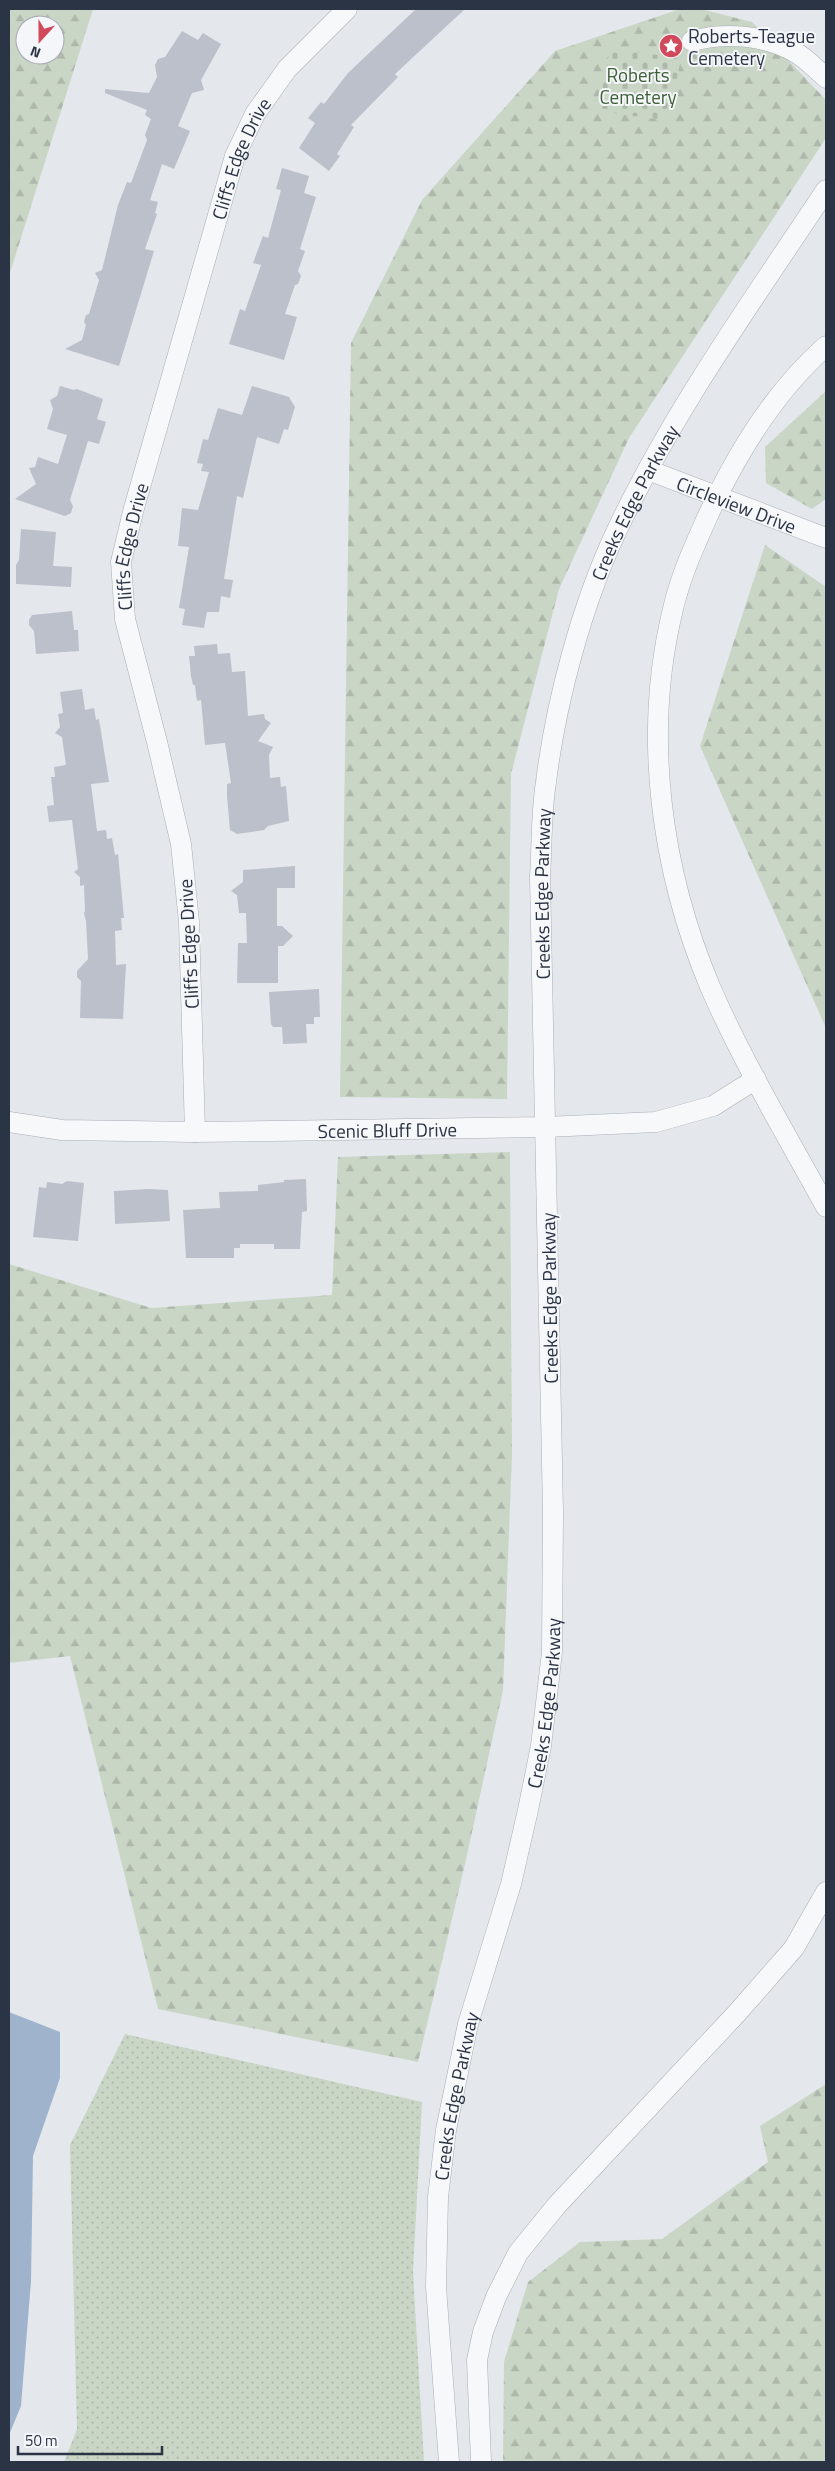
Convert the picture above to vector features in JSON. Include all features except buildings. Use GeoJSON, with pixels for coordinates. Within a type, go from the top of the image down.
{"type":"FeatureCollection","features":[{"type":"Feature","properties":{"kind":"street","name":"Cliffs Edge Drive"},"geometry":{"type":"LineString","coordinates":[[195,1132],[189,922],[181,844],[125,619],[121,562],[134,508],[235,156],[255,114],[287,69],[347,9]]}},
{"type":"Feature","properties":{"kind":"street"},"geometry":{"type":"LineString","coordinates":[[692,41],[710,36],[740,36],[781,46],[795,52],[826,78]]}},
{"type":"Feature","properties":{"kind":"street","name":"Creeks Edge Parkway"},"geometry":{"type":"LineString","coordinates":[[449,2462],[436,2287],[438,2197],[446,2130],[468,2024],[511,1884],[528,1810],[541,1746],[552,1652],[554,1512],[540,877],[545,783],[558,710],[585,612],[616,531],[648,470],[693,392],[826,190]]}},
{"type":"Feature","properties":{"kind":"street"},"geometry":{"type":"LineString","coordinates":[[826,346],[772,404],[740,454],[717,496],[689,559],[673,609],[662,672],[659,709],[661,796],[668,855],[688,926],[711,989],[756,1079],[826,1207]]}},
{"type":"Feature","properties":{"kind":"street","name":"Circleview Drive"},"geometry":{"type":"LineString","coordinates":[[648,470],[826,538]]}},
{"type":"Feature","properties":{"kind":"street","name":"Scenic Bluff Drive"},"geometry":{"type":"LineString","coordinates":[[9,1122],[62,1130],[195,1132],[546,1127],[656,1122],[713,1106],[756,1079]]}},
{"type":"Feature","properties":{"kind":"street"},"geometry":{"type":"LineString","coordinates":[[481,2462],[477,2360],[483,2332],[518,2253],[557,2205],[737,2013],[794,1948],[826,1892]]}},
{"type":"Feature","properties":{"kind":"green space"},"geometry":{"type":"Polygon","coordinates":[[[9,9],[93,9],[9,276],[9,9]]]}},
{"type":"Feature","properties":{"kind":"green space"},"geometry":{"type":"Polygon","coordinates":[[[680,9],[701,9],[752,22],[826,100],[826,138],[629,438],[559,589],[511,774],[507,1099],[340,1097],[351,343],[422,200],[555,51],[680,9]]]}},
{"type":"Feature","properties":{"kind":"green space","name":"Roberts Cemetery"},"geometry":{"type":"Polygon","coordinates":[[[610,49],[681,58],[669,121],[598,111],[610,49]]]}},
{"type":"Feature","properties":{"kind":"green space"},"geometry":{"type":"Polygon","coordinates":[[[826,391],[826,499],[812,509],[766,483],[765,447],[826,391]]]}},
{"type":"Feature","properties":{"kind":"green space"},"geometry":{"type":"Polygon","coordinates":[[[765,545],[826,587],[826,1028],[700,746],[765,545]]]}},
{"type":"Feature","properties":{"kind":"green space"},"geometry":{"type":"Polygon","coordinates":[[[510,1152],[512,1454],[503,1690],[465,1864],[418,2062],[158,2009],[70,1656],[9,1663],[9,1264],[151,1308],[332,1295],[338,1157],[510,1152]]]}},
{"type":"Feature","properties":{"kind":"green space"},"geometry":{"type":"Polygon","coordinates":[[[125,2034],[422,2102],[413,2272],[424,2462],[64,2462],[77,2429],[70,2145],[125,2034]]]}},
{"type":"Feature","properties":{"kind":"green space"},"geometry":{"type":"Polygon","coordinates":[[[826,2084],[826,2462],[503,2462],[504,2362],[528,2282],[580,2242],[662,2239],[768,2162],[760,2126],[826,2084]]]}},
{"type":"Feature","properties":{"kind":"water"},"geometry":{"type":"Polygon","coordinates":[[[9,2012],[60,2032],[60,2078],[33,2156],[31,2281],[21,2406],[9,2435],[9,2012]]]}},
{"type":"Feature","properties":{"kind":"place","name":"Roberts-Teague Cemetery"},"geometry":{"type":"Point","coordinates":[671,46]}}]}
